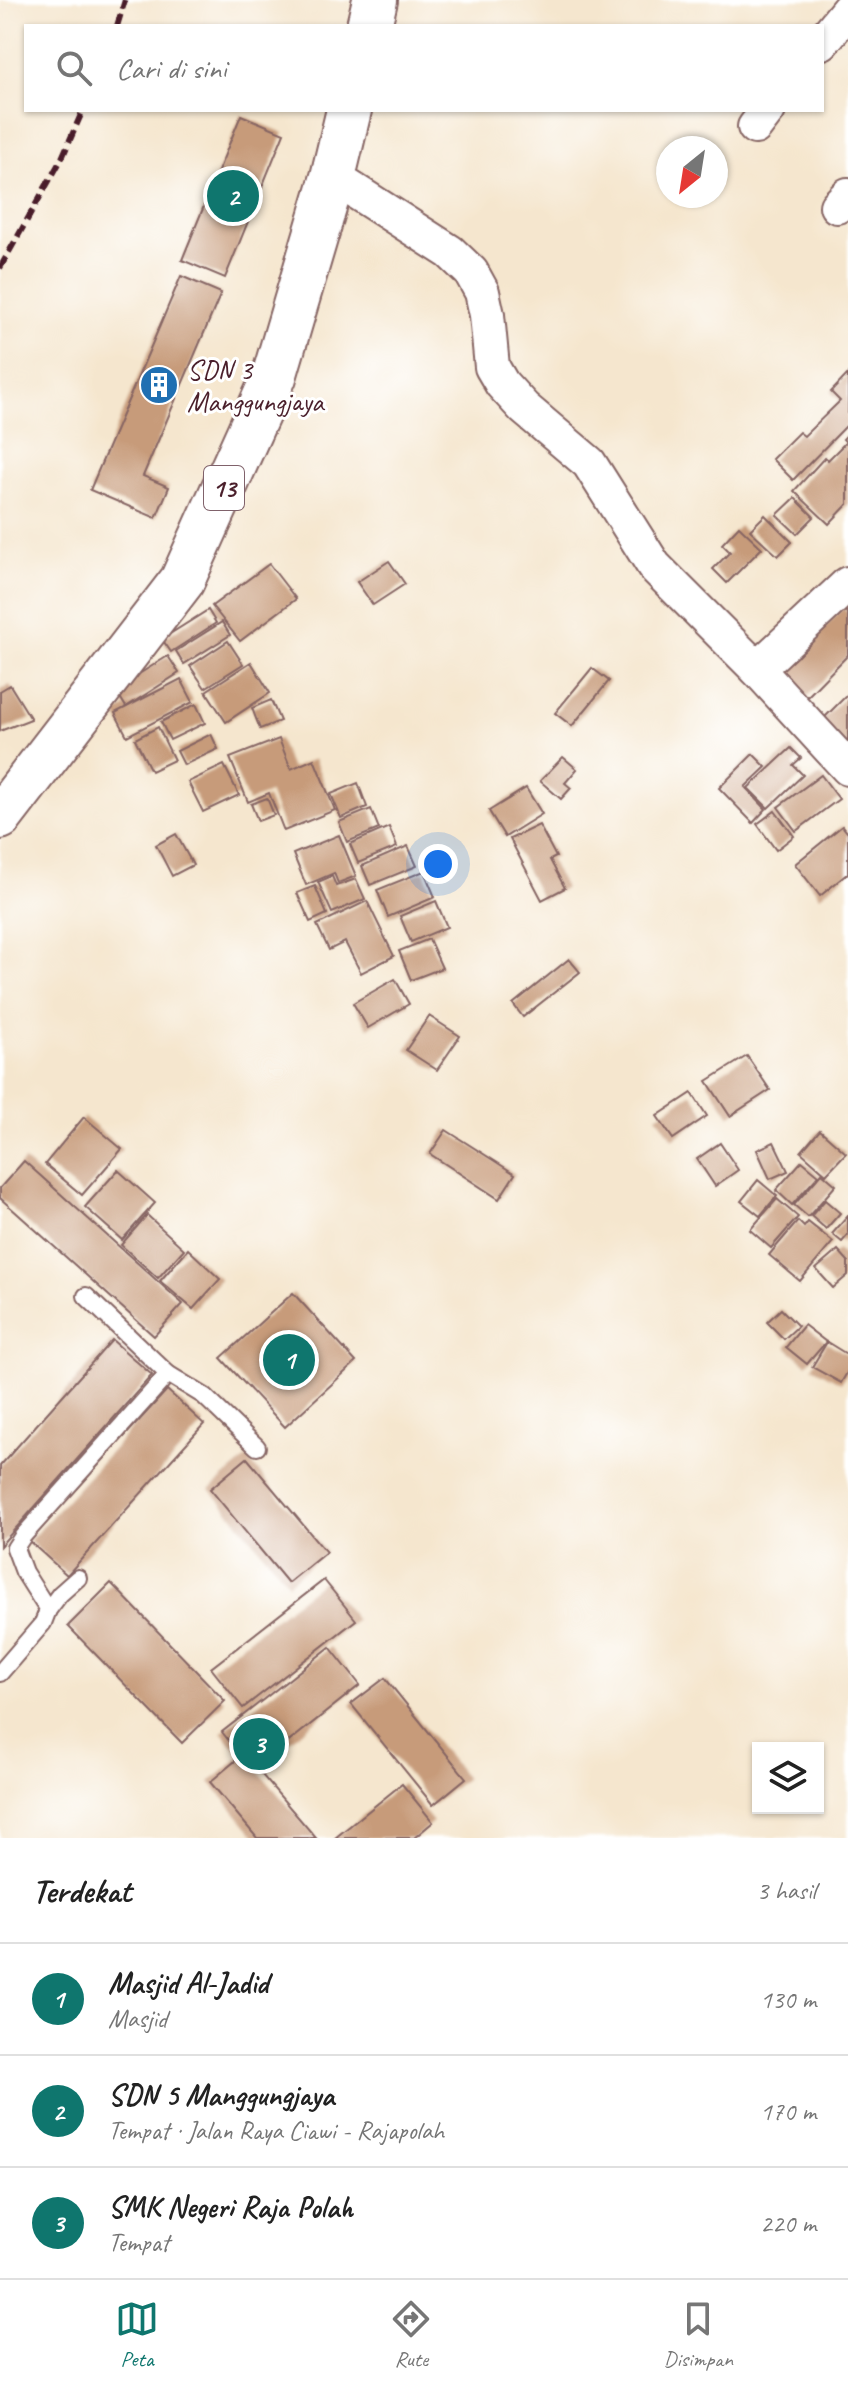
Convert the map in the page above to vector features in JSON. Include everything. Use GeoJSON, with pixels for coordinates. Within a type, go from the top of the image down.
{"type":"FeatureCollection","features":[{"type":"Feature","properties":{"kind":"highway"},"geometry":{"type":"LineString","coordinates":[[369,24],[375,0]]}},
{"type":"Feature","properties":{"kind":"highway","name":"13"},"geometry":{"type":"LineString","coordinates":[[0,817],[182,581],[274,377],[333,177],[349,112]]}},
{"type":"Feature","properties":{"kind":"street"},"geometry":{"type":"LineString","coordinates":[[824,40],[848,10]]}},
{"type":"Feature","properties":{"kind":"street"},"geometry":{"type":"LineString","coordinates":[[333,177],[450,252],[471,272],[482,292],[492,367],[502,384],[524,408],[589,463],[654,566],[757,669],[848,768]]}},
{"type":"Feature","properties":{"kind":"street"},"geometry":{"type":"LineString","coordinates":[[757,669],[848,584]]}},
{"type":"Feature","properties":{"kind":"lane"},"geometry":{"type":"LineString","coordinates":[[86,1296],[168,1374],[204,1396],[257,1447]]}},
{"type":"Feature","properties":{"kind":"lane"},"geometry":{"type":"LineString","coordinates":[[48,1610],[24,1572],[15,1548],[168,1374]]}},
{"type":"Feature","properties":{"kind":"lane"},"geometry":{"type":"LineString","coordinates":[[0,1673],[43,1623],[60,1594],[78,1578]]}},
{"type":"Feature","properties":{"kind":"building"},"geometry":{"type":"Polygon","coordinates":[[[241,115],[284,133],[225,278],[182,260],[241,115]]]}},
{"type":"Feature","properties":{"kind":"building","name":"SDN 3 Manggungjaya"},"geometry":{"type":"Polygon","coordinates":[[[181,276],[221,293],[143,476],[169,487],[156,518],[90,490],[181,276]]]}},
{"type":"Feature","properties":{"kind":"building"},"geometry":{"type":"Polygon","coordinates":[[[848,374],[848,424],[793,480],[772,459],[799,432],[804,436],[840,401],[831,392],[848,374]]]}},
{"type":"Feature","properties":{"kind":"building"},"geometry":{"type":"Polygon","coordinates":[[[848,434],[848,504],[829,524],[794,491],[825,457],[828,460],[846,442],[843,439],[848,434]]]}},
{"type":"Feature","properties":{"kind":"building"},"geometry":{"type":"Polygon","coordinates":[[[795,498],[814,517],[797,534],[777,515],[795,498]]]}},
{"type":"Feature","properties":{"kind":"building"},"geometry":{"type":"Polygon","coordinates":[[[765,515],[792,542],[778,556],[750,530],[765,515]]]}},
{"type":"Feature","properties":{"kind":"building"},"geometry":{"type":"Polygon","coordinates":[[[739,526],[762,548],[727,583],[713,569],[730,552],[722,544],[739,526]]]}},
{"type":"Feature","properties":{"kind":"building"},"geometry":{"type":"Polygon","coordinates":[[[389,561],[405,584],[373,605],[357,582],[389,561]]]}},
{"type":"Feature","properties":{"kind":"building"},"geometry":{"type":"Polygon","coordinates":[[[269,564],[296,599],[240,641],[212,606],[269,564]]]}},
{"type":"Feature","properties":{"kind":"building"},"geometry":{"type":"Polygon","coordinates":[[[843,608],[848,613],[848,655],[802,702],[775,675],[796,654],[798,656],[843,608]]]}},
{"type":"Feature","properties":{"kind":"building"},"geometry":{"type":"Polygon","coordinates":[[[208,610],[216,623],[171,652],[162,639],[208,610]]]}},
{"type":"Feature","properties":{"kind":"building"},"geometry":{"type":"Polygon","coordinates":[[[222,622],[230,635],[184,664],[176,651],[222,622]]]}},
{"type":"Feature","properties":{"kind":"building"},"geometry":{"type":"Polygon","coordinates":[[[228,641],[243,664],[205,688],[190,666],[228,641]]]}},
{"type":"Feature","properties":{"kind":"building"},"geometry":{"type":"Polygon","coordinates":[[[168,656],[179,673],[126,707],[115,689],[168,656]]]}},
{"type":"Feature","properties":{"kind":"building"},"geometry":{"type":"Polygon","coordinates":[[[251,662],[270,693],[226,722],[206,691],[251,662]]]}},
{"type":"Feature","properties":{"kind":"building"},"geometry":{"type":"Polygon","coordinates":[[[592,668],[609,681],[572,726],[555,713],[592,668]]]}},
{"type":"Feature","properties":{"kind":"building"},"geometry":{"type":"Polygon","coordinates":[[[181,679],[193,702],[127,736],[115,713],[181,679]]]}},
{"type":"Feature","properties":{"kind":"building"},"geometry":{"type":"Polygon","coordinates":[[[10,685],[31,719],[0,731],[0,691],[10,685]]]}},
{"type":"Feature","properties":{"kind":"building"},"geometry":{"type":"Polygon","coordinates":[[[848,694],[848,750],[820,722],[848,694]]]}},
{"type":"Feature","properties":{"kind":"building"},"geometry":{"type":"Polygon","coordinates":[[[271,700],[280,721],[260,729],[252,708],[271,700]]]}},
{"type":"Feature","properties":{"kind":"building"},"geometry":{"type":"Polygon","coordinates":[[[196,704],[205,723],[170,740],[161,722],[196,704]]]}},
{"type":"Feature","properties":{"kind":"building"},"geometry":{"type":"Polygon","coordinates":[[[158,727],[174,760],[151,771],[135,739],[158,727]]]}},
{"type":"Feature","properties":{"kind":"building"},"geometry":{"type":"Polygon","coordinates":[[[211,734],[218,749],[184,765],[177,751],[211,734]]]}},
{"type":"Feature","properties":{"kind":"building"},"geometry":{"type":"Polygon","coordinates":[[[279,739],[291,769],[314,759],[335,810],[284,831],[269,793],[248,802],[230,758],[279,739]]]}},
{"type":"Feature","properties":{"kind":"building"},"geometry":{"type":"Polygon","coordinates":[[[791,748],[801,758],[793,765],[803,775],[768,808],[748,788],[791,748]]]}},
{"type":"Feature","properties":{"kind":"building"},"geometry":{"type":"Polygon","coordinates":[[[753,754],[766,767],[745,787],[766,809],[753,823],[719,788],[753,754]]]}},
{"type":"Feature","properties":{"kind":"building"},"geometry":{"type":"Polygon","coordinates":[[[563,757],[577,769],[565,783],[571,788],[561,799],[540,781],[563,757]]]}},
{"type":"Feature","properties":{"kind":"building"},"geometry":{"type":"Polygon","coordinates":[[[224,765],[239,795],[203,812],[188,782],[224,765]]]}},
{"type":"Feature","properties":{"kind":"building"},"geometry":{"type":"Polygon","coordinates":[[[821,775],[839,799],[796,831],[778,807],[821,775]]]}},
{"type":"Feature","properties":{"kind":"building"},"geometry":{"type":"Polygon","coordinates":[[[358,783],[367,807],[341,818],[331,794],[358,783]]]}},
{"type":"Feature","properties":{"kind":"building"},"geometry":{"type":"Polygon","coordinates":[[[526,788],[542,814],[505,837],[489,811],[526,788]]]}},
{"type":"Feature","properties":{"kind":"building"},"geometry":{"type":"Polygon","coordinates":[[[267,798],[274,815],[258,821],[251,804],[267,798]]]}},
{"type":"Feature","properties":{"kind":"building"},"geometry":{"type":"Polygon","coordinates":[[[371,809],[379,829],[347,842],[339,822],[371,809]]]}},
{"type":"Feature","properties":{"kind":"building"},"geometry":{"type":"Polygon","coordinates":[[[775,811],[794,836],[776,850],[757,824],[775,811]]]}},
{"type":"Feature","properties":{"kind":"building"},"geometry":{"type":"Polygon","coordinates":[[[539,825],[556,857],[550,860],[565,888],[542,900],[510,839],[539,825]]]}},
{"type":"Feature","properties":{"kind":"building"},"geometry":{"type":"Polygon","coordinates":[[[842,826],[848,833],[848,873],[820,896],[795,864],[842,826]]]}},
{"type":"Feature","properties":{"kind":"building"},"geometry":{"type":"Polygon","coordinates":[[[389,827],[397,847],[358,863],[350,844],[389,827]]]}},
{"type":"Feature","properties":{"kind":"building"},"geometry":{"type":"Polygon","coordinates":[[[176,834],[193,865],[172,876],[156,845],[176,834]]]}},
{"type":"Feature","properties":{"kind":"building"},"geometry":{"type":"Polygon","coordinates":[[[339,835],[356,876],[338,883],[334,873],[306,885],[293,854],[339,835]]]}},
{"type":"Feature","properties":{"kind":"building"},"geometry":{"type":"Polygon","coordinates":[[[408,846],[417,866],[370,885],[362,866],[408,846]]]}},
{"type":"Feature","properties":{"kind":"building"},"geometry":{"type":"Polygon","coordinates":[[[424,871],[435,897],[388,917],[377,890],[424,871]]]}},
{"type":"Feature","properties":{"kind":"building"},"geometry":{"type":"Polygon","coordinates":[[[332,876],[336,886],[356,879],[365,899],[332,913],[318,882],[332,876]]]}},
{"type":"Feature","properties":{"kind":"building"},"geometry":{"type":"Polygon","coordinates":[[[315,886],[327,914],[310,922],[297,893],[315,886]]]}},
{"type":"Feature","properties":{"kind":"building"},"geometry":{"type":"Polygon","coordinates":[[[367,901],[394,956],[361,973],[345,942],[329,950],[317,925],[367,901]]]}},
{"type":"Feature","properties":{"kind":"building"},"geometry":{"type":"Polygon","coordinates":[[[436,901],[447,927],[411,942],[400,916],[436,901]]]}},
{"type":"Feature","properties":{"kind":"building"},"geometry":{"type":"Polygon","coordinates":[[[429,939],[442,968],[411,980],[399,951],[429,939]]]}},
{"type":"Feature","properties":{"kind":"building"},"geometry":{"type":"Polygon","coordinates":[[[569,959],[580,972],[523,1017],[513,1004],[569,959]]]}},
{"type":"Feature","properties":{"kind":"building"},"geometry":{"type":"Polygon","coordinates":[[[395,979],[409,1004],[368,1028],[353,1003],[395,979]]]}},
{"type":"Feature","properties":{"kind":"building"},"geometry":{"type":"Polygon","coordinates":[[[429,1016],[460,1036],[437,1070],[406,1050],[429,1016]]]}},
{"type":"Feature","properties":{"kind":"building"},"geometry":{"type":"Polygon","coordinates":[[[747,1056],[770,1090],[730,1116],[707,1081],[747,1056]]]}},
{"type":"Feature","properties":{"kind":"building"},"geometry":{"type":"Polygon","coordinates":[[[692,1093],[707,1116],[673,1139],[657,1116],[692,1093]]]}},
{"type":"Feature","properties":{"kind":"building"},"geometry":{"type":"Polygon","coordinates":[[[84,1117],[122,1149],[82,1195],[45,1164],[84,1117]]]}},
{"type":"Feature","properties":{"kind":"building"},"geometry":{"type":"Polygon","coordinates":[[[446,1130],[515,1174],[499,1199],[430,1154],[446,1130]]]}},
{"type":"Feature","properties":{"kind":"building"},"geometry":{"type":"Polygon","coordinates":[[[820,1130],[846,1153],[826,1174],[801,1152],[820,1130]]]}},
{"type":"Feature","properties":{"kind":"building"},"geometry":{"type":"Polygon","coordinates":[[[774,1142],[788,1171],[770,1179],[757,1150],[774,1142]]]}},
{"type":"Feature","properties":{"kind":"building"},"geometry":{"type":"Polygon","coordinates":[[[720,1143],[738,1170],[715,1186],[697,1159],[720,1143]]]}},
{"type":"Feature","properties":{"kind":"building"},"geometry":{"type":"Polygon","coordinates":[[[24,1161],[183,1304],[154,1336],[0,1198],[0,1188],[24,1161]]]}},
{"type":"Feature","properties":{"kind":"building"},"geometry":{"type":"Polygon","coordinates":[[[802,1161],[819,1175],[792,1205],[776,1190],[802,1161]]]}},
{"type":"Feature","properties":{"kind":"building"},"geometry":{"type":"Polygon","coordinates":[[[118,1170],[155,1203],[122,1240],[85,1207],[118,1170]]]}},
{"type":"Feature","properties":{"kind":"building"},"geometry":{"type":"Polygon","coordinates":[[[822,1173],[836,1185],[808,1217],[794,1205],[822,1173]]]}},
{"type":"Feature","properties":{"kind":"building"},"geometry":{"type":"Polygon","coordinates":[[[758,1180],[777,1196],[760,1216],[741,1201],[758,1180]]]}},
{"type":"Feature","properties":{"kind":"building"},"geometry":{"type":"Polygon","coordinates":[[[777,1199],[798,1217],[771,1248],[750,1230],[777,1199]]]}},
{"type":"Feature","properties":{"kind":"building"},"geometry":{"type":"Polygon","coordinates":[[[825,1200],[840,1213],[826,1229],[811,1216],[825,1200]]]}},
{"type":"Feature","properties":{"kind":"building"},"geometry":{"type":"Polygon","coordinates":[[[147,1215],[184,1249],[158,1278],[121,1245],[147,1215]]]}},
{"type":"Feature","properties":{"kind":"building"},"geometry":{"type":"Polygon","coordinates":[[[848,1216],[848,1235],[842,1242],[832,1234],[848,1216]]]}},
{"type":"Feature","properties":{"kind":"building"},"geometry":{"type":"Polygon","coordinates":[[[798,1221],[804,1227],[808,1222],[833,1242],[800,1281],[769,1255],[798,1221]]]}},
{"type":"Feature","properties":{"kind":"building"},"geometry":{"type":"Polygon","coordinates":[[[188,1249],[220,1279],[193,1309],[160,1281],[188,1249]]]}},
{"type":"Feature","properties":{"kind":"building"},"geometry":{"type":"Polygon","coordinates":[[[838,1250],[848,1261],[848,1275],[833,1288],[816,1269],[838,1250]]]}},
{"type":"Feature","properties":{"kind":"building"},"geometry":{"type":"Polygon","coordinates":[[[293,1293],[356,1362],[285,1427],[221,1358],[293,1293]]]}},
{"type":"Feature","properties":{"kind":"building"},"geometry":{"type":"Polygon","coordinates":[[[781,1309],[798,1326],[784,1339],[767,1322],[781,1309]]]}},
{"type":"Feature","properties":{"kind":"building"},"geometry":{"type":"Polygon","coordinates":[[[804,1325],[826,1342],[807,1364],[786,1347],[804,1325]]]}},
{"type":"Feature","properties":{"kind":"building"},"geometry":{"type":"Polygon","coordinates":[[[112,1340],[152,1375],[0,1546],[0,1466],[112,1340]]]}},
{"type":"Feature","properties":{"kind":"building"},"geometry":{"type":"Polygon","coordinates":[[[827,1342],[848,1355],[848,1371],[841,1383],[812,1367],[827,1342]]]}},
{"type":"Feature","properties":{"kind":"building"},"geometry":{"type":"Polygon","coordinates":[[[167,1390],[204,1424],[67,1575],[29,1541],[167,1390]]]}},
{"type":"Feature","properties":{"kind":"building"},"geometry":{"type":"Polygon","coordinates":[[[247,1458],[326,1552],[288,1583],[210,1489],[247,1458]]]}},
{"type":"Feature","properties":{"kind":"building"},"geometry":{"type":"Polygon","coordinates":[[[324,1580],[356,1620],[243,1708],[211,1668],[324,1580]]]}},
{"type":"Feature","properties":{"kind":"building"},"geometry":{"type":"Polygon","coordinates":[[[111,1583],[225,1701],[182,1743],[68,1626],[111,1583]]]}},
{"type":"Feature","properties":{"kind":"building"},"geometry":{"type":"Polygon","coordinates":[[[330,1647],[360,1685],[256,1768],[316,1838],[257,1838],[210,1782],[241,1756],[222,1732],[330,1647]]]}},
{"type":"Feature","properties":{"kind":"building"},"geometry":{"type":"Polygon","coordinates":[[[385,1678],[466,1778],[433,1805],[351,1704],[385,1678]]]}},
{"type":"Feature","properties":{"kind":"building"},"geometry":{"type":"Polygon","coordinates":[[[402,1784],[433,1822],[414,1838],[335,1838],[402,1784]]]}},
{"type":"Feature","properties":{"kind":"railway"},"geometry":{"type":"LineString","coordinates":[[118,24],[125,0]]}},
{"type":"Feature","properties":{"kind":"railway"},"geometry":{"type":"LineString","coordinates":[[0,268],[62,158],[82,112]]}},
{"type":"Feature","properties":{"kind":"place","name":"SDN 5 Manggungjaya"},"geometry":{"type":"Point","coordinates":[233,196]}},
{"type":"Feature","properties":{"kind":"place","name":"SDN 3 Manggungjaya"},"geometry":{"type":"Point","coordinates":[159,385]}},
{"type":"Feature","properties":{"kind":"place","name":"Masjid Al-Jadid"},"geometry":{"type":"Point","coordinates":[289,1360]}},
{"type":"Feature","properties":{"kind":"place","name":"SMK Negeri Raja Polah"},"geometry":{"type":"Point","coordinates":[259,1744]}}]}
